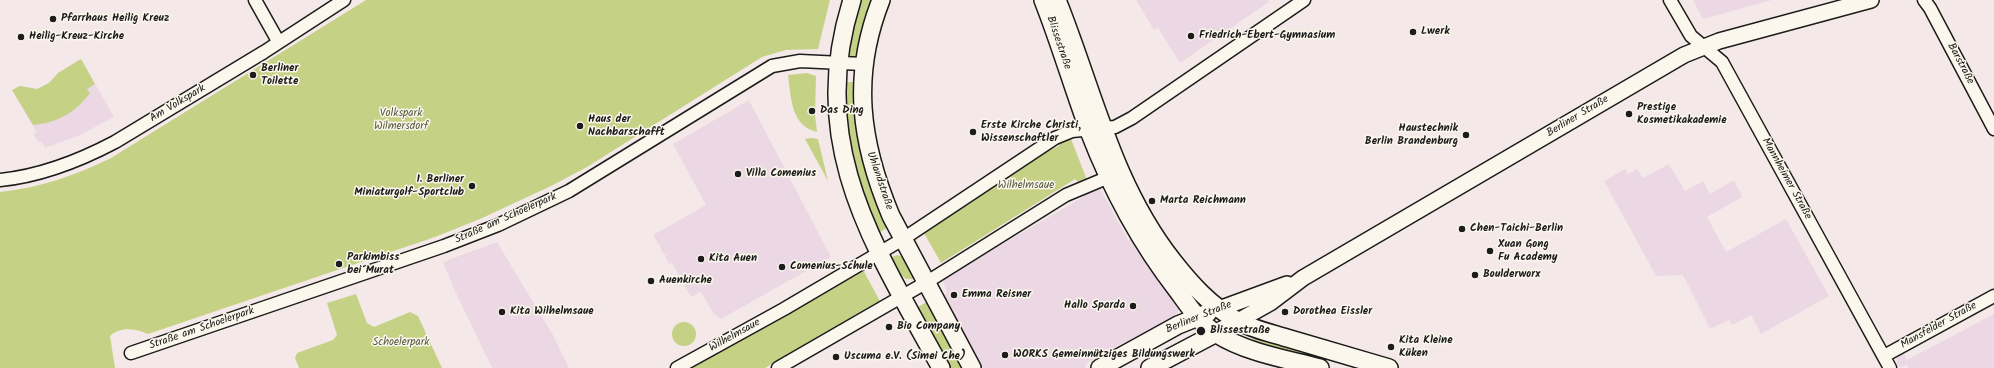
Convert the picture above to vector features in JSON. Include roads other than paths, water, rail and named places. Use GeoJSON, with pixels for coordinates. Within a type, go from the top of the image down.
{"type":"FeatureCollection","features":[{"type":"Feature","properties":{"kind":"main road"},"geometry":{"type":"LineString","coordinates":[[852,0],[842,38],[838,64],[837,116],[843,154],[856,201],[879,253],[941,368]]}},
{"type":"Feature","properties":{"kind":"main road","name":"Uhlandstraße"},"geometry":{"type":"LineString","coordinates":[[881,0],[873,20],[863,64],[863,109],[866,142],[881,191],[903,239],[972,368]]}},
{"type":"Feature","properties":{"kind":"main road","name":"Blissestraße"},"geometry":{"type":"LineString","coordinates":[[1043,0],[1096,129],[1129,192],[1150,230],[1195,287],[1219,309],[1238,321],[1270,333],[1389,368]]}},
{"type":"Feature","properties":{"kind":"main road","name":"Blissestraße"},"geometry":{"type":"LineString","coordinates":[[1057,0],[1096,129],[1109,178],[1142,241],[1156,263],[1198,317],[1215,333],[1242,346],[1320,368]]}},
{"type":"Feature","properties":{"kind":"main road","name":"Berliner Straße"},"geometry":{"type":"LineString","coordinates":[[1100,368],[1178,325],[1219,309]]}},
{"type":"Feature","properties":{"kind":"main road","name":"Berliner Straße"},"geometry":{"type":"LineString","coordinates":[[1150,368],[1238,321]]}},
{"type":"Feature","properties":{"kind":"street"},"geometry":{"type":"LineString","coordinates":[[255,0],[278,41]]}},
{"type":"Feature","properties":{"kind":"street","name":"Am Volkspark"},"geometry":{"type":"LineString","coordinates":[[0,180],[29,176],[91,155],[136,130],[264,52],[278,41],[344,0]]}},
{"type":"Feature","properties":{"kind":"street","name":"Wilhelmsaue"},"geometry":{"type":"LineString","coordinates":[[677,368],[903,239],[1054,138],[1072,131],[1120,125],[1148,109],[1304,0]]}},
{"type":"Feature","properties":{"kind":"street","name":"Mannheimer Straße"},"geometry":{"type":"LineString","coordinates":[[1670,0],[1688,31],[1722,62],[1890,368]]}},
{"type":"Feature","properties":{"kind":"street","name":"Berliner Straße"},"geometry":{"type":"LineString","coordinates":[[1238,321],[1270,303],[1303,278],[1673,61],[1705,46],[1871,0]]}},
{"type":"Feature","properties":{"kind":"street","name":"Barstraße"},"geometry":{"type":"LineString","coordinates":[[1924,0],[1930,8],[1994,129]]}},
{"type":"Feature","properties":{"kind":"street","name":"Straße am Schoelerpark"},"geometry":{"type":"LineString","coordinates":[[131,353],[444,246],[498,225],[569,191],[772,66],[800,61],[863,64]]}},
{"type":"Feature","properties":{"kind":"street"},"geometry":{"type":"LineString","coordinates":[[778,368],[927,282],[1066,195],[1109,178]]}},
{"type":"Feature","properties":{"kind":"street","name":"Berliner Straße"},"geometry":{"type":"LineString","coordinates":[[1219,309],[1303,278]]}},
{"type":"Feature","properties":{"kind":"street","name":"Mansfelder Straße"},"geometry":{"type":"LineString","coordinates":[[1884,356],[1994,296]]}},
{"type":"Feature","properties":{"kind":"place","name":"Pfarrhaus Heilig Kreuz"},"geometry":{"type":"Point","coordinates":[53,19]}},
{"type":"Feature","properties":{"kind":"place","name":"Lwerk"},"geometry":{"type":"Point","coordinates":[1413,32]}},
{"type":"Feature","properties":{"kind":"place","name":"Friedrich-Ebert-Gymnasium"},"geometry":{"type":"Point","coordinates":[1191,36]}},
{"type":"Feature","properties":{"kind":"place","name":"Heilig-Kreuz-Kirche"},"geometry":{"type":"Point","coordinates":[21,37]}},
{"type":"Feature","properties":{"kind":"place","name":"Berliner Toilette"},"geometry":{"type":"Point","coordinates":[253,75]}},
{"type":"Feature","properties":{"kind":"place","name":"Das Ding"},"geometry":{"type":"Point","coordinates":[812,111]}},
{"type":"Feature","properties":{"kind":"place","name":"Prestige Kosmetikakademie"},"geometry":{"type":"Point","coordinates":[1629,114]}},
{"type":"Feature","properties":{"kind":"place","name":"Haus der Nachbarschafft"},"geometry":{"type":"Point","coordinates":[580,126]}},
{"type":"Feature","properties":{"kind":"place","name":"Erste Kirche Christi, Wissenschaftler"},"geometry":{"type":"Point","coordinates":[973,132]}},
{"type":"Feature","properties":{"kind":"place","name":"Haustechnik Berlin Brandenburg"},"geometry":{"type":"Point","coordinates":[1466,135]}},
{"type":"Feature","properties":{"kind":"place","name":"Villa Comenius"},"geometry":{"type":"Point","coordinates":[738,174]}},
{"type":"Feature","properties":{"kind":"place","name":"1. Berliner Miniaturgolf-Sportclub"},"geometry":{"type":"Point","coordinates":[472,186]}},
{"type":"Feature","properties":{"kind":"place","name":"Marta Reichmann"},"geometry":{"type":"Point","coordinates":[1152,201]}},
{"type":"Feature","properties":{"kind":"place","name":"Chen-Taichi-Berlin"},"geometry":{"type":"Point","coordinates":[1462,229]}},
{"type":"Feature","properties":{"kind":"place","name":"Xuan Gong Fu Academy"},"geometry":{"type":"Point","coordinates":[1490,251]}},
{"type":"Feature","properties":{"kind":"place","name":"Kita Auen"},"geometry":{"type":"Point","coordinates":[701,259]}},
{"type":"Feature","properties":{"kind":"place","name":"Parkimbiss bei Murat"},"geometry":{"type":"Point","coordinates":[339,264]}},
{"type":"Feature","properties":{"kind":"place","name":"Comenius-Schule"},"geometry":{"type":"Point","coordinates":[782,267]}},
{"type":"Feature","properties":{"kind":"place","name":"Boulderworx"},"geometry":{"type":"Point","coordinates":[1475,275]}},
{"type":"Feature","properties":{"kind":"place","name":"Auenkirche"},"geometry":{"type":"Point","coordinates":[651,281]}},
{"type":"Feature","properties":{"kind":"place","name":"Emma Reisner"},"geometry":{"type":"Point","coordinates":[954,295]}},
{"type":"Feature","properties":{"kind":"place","name":"Hallo Sparda"},"geometry":{"type":"Point","coordinates":[1133,306]}},
{"type":"Feature","properties":{"kind":"place","name":"Kita Wilhelmsaue"},"geometry":{"type":"Point","coordinates":[502,312]}},
{"type":"Feature","properties":{"kind":"place","name":"Dorothea Eissler"},"geometry":{"type":"Point","coordinates":[1285,312]}},
{"type":"Feature","properties":{"kind":"place","name":"Bio Company"},"geometry":{"type":"Point","coordinates":[889,327]}},
{"type":"Feature","properties":{"kind":"place","name":"Blissestraße"},"geometry":{"type":"Point","coordinates":[1201,331]}},
{"type":"Feature","properties":{"kind":"place","name":"Kita Kleine Küken"},"geometry":{"type":"Point","coordinates":[1391,347]}},
{"type":"Feature","properties":{"kind":"place","name":"WORKS Gemeinnütziges Bildungswerk"},"geometry":{"type":"Point","coordinates":[1005,355]}},
{"type":"Feature","properties":{"kind":"place","name":"Uscuma e.V. (Simei Che)"},"geometry":{"type":"Point","coordinates":[836,357]}},
{"type":"Feature","properties":{"kind":"park label","name":"Volkspark Wilmersdorf"},"geometry":{"type":"Point","coordinates":[401,120]}},
{"type":"Feature","properties":{"kind":"park label","name":"Schoelerpark"},"geometry":{"type":"Point","coordinates":[401,343]}}]}
